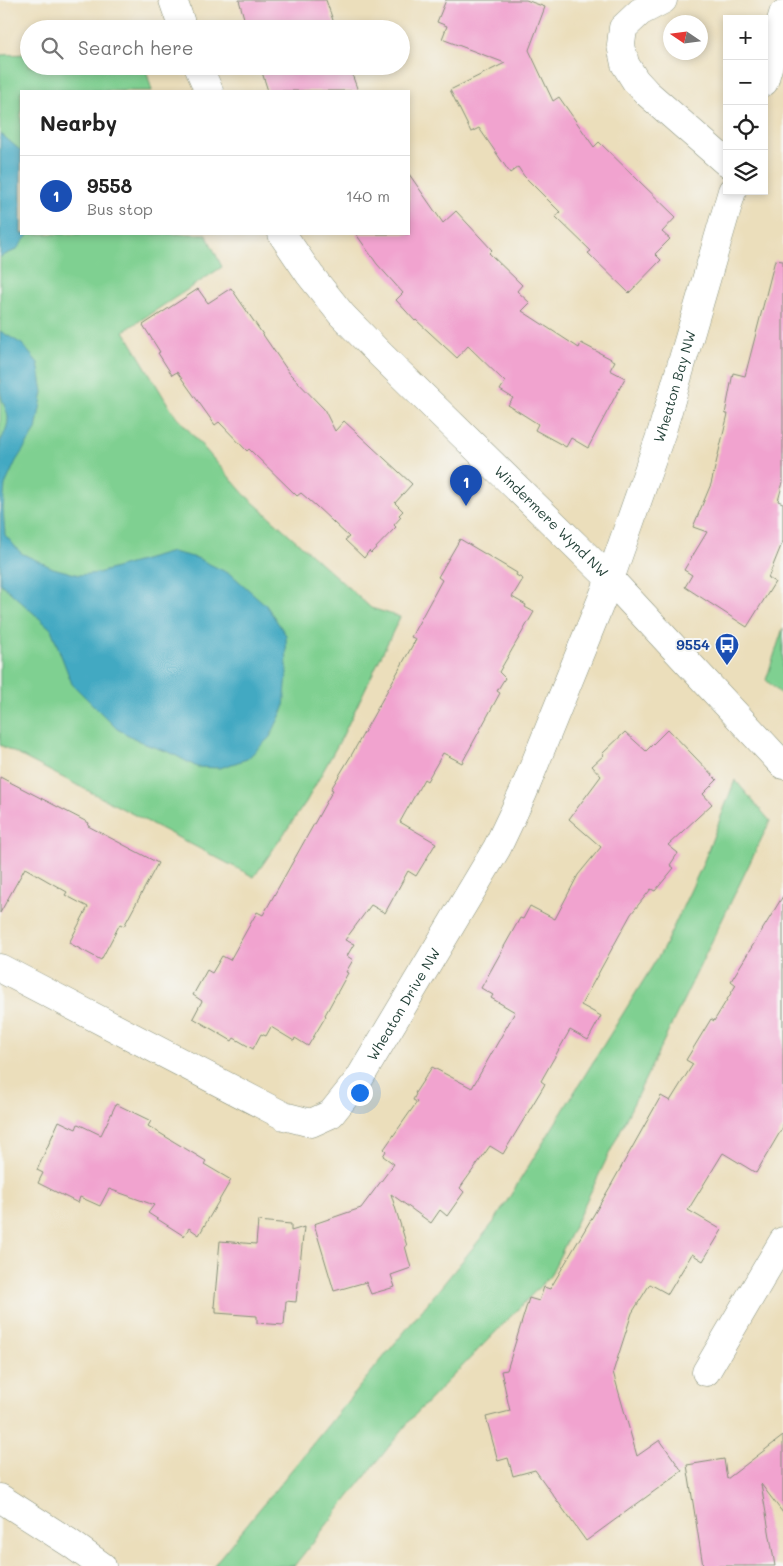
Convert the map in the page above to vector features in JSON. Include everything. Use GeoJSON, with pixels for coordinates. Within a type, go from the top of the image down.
{"type":"FeatureCollection","features":[{"type":"Feature","properties":{"kind":"street"},"geometry":{"type":"LineString","coordinates":[[173,0],[180,20]]}},
{"type":"Feature","properties":{"kind":"street"},"geometry":{"type":"LineString","coordinates":[[663,0],[640,12],[623,28],[621,45],[625,64],[635,80],[647,93],[723,160]]}},
{"type":"Feature","properties":{"kind":"street"},"geometry":{"type":"LineString","coordinates":[[768,68],[783,14]]}},
{"type":"Feature","properties":{"kind":"street"},"geometry":{"type":"LineString","coordinates":[[202,75],[209,90]]}},
{"type":"Feature","properties":{"kind":"street","name":"Wheaton Bay NW"},"geometry":{"type":"LineString","coordinates":[[610,579],[662,431],[731,195]]}},
{"type":"Feature","properties":{"kind":"street","name":"Windermere Wynd NW"},"geometry":{"type":"LineString","coordinates":[[283,235],[310,275],[342,315],[610,579],[783,765]]}},
{"type":"Feature","properties":{"kind":"street","name":"Wheaton Drive NW"},"geometry":{"type":"LineString","coordinates":[[0,968],[284,1116],[311,1123],[332,1114],[359,1079],[497,848],[523,793],[610,579]]}},
{"type":"Feature","properties":{"kind":"street"},"geometry":{"type":"LineString","coordinates":[[706,1372],[783,1241]]}},
{"type":"Feature","properties":{"kind":"street"},"geometry":{"type":"LineString","coordinates":[[0,1498],[102,1566]]}},
{"type":"Feature","properties":{"kind":"green space"},"geometry":{"type":"Polygon","coordinates":[[[20,54],[20,75],[148,75],[152,90],[20,90],[20,235],[206,235],[222,267],[124,331],[172,411],[244,494],[371,608],[400,617],[342,737],[306,802],[254,877],[0,745],[0,55],[20,54]]]}},
{"type":"Feature","properties":{"kind":"green space"},"geometry":{"type":"Polygon","coordinates":[[[783,628],[783,696],[766,680],[783,628]]]}},
{"type":"Feature","properties":{"kind":"green space"},"geometry":{"type":"Polygon","coordinates":[[[735,780],[770,821],[550,1276],[411,1419],[294,1566],[213,1566],[494,1222],[663,949],[702,866],[735,780]]]}},
{"type":"Feature","properties":{"kind":"water"},"geometry":{"type":"Polygon","coordinates":[[[0,133],[20,150],[20,235],[28,235],[16,250],[0,257],[0,133]]]}},
{"type":"Feature","properties":{"kind":"water"},"geometry":{"type":"Polygon","coordinates":[[[0,331],[22,344],[38,363],[43,392],[36,430],[16,461],[5,485],[3,509],[5,535],[21,553],[53,568],[79,575],[98,573],[172,552],[197,558],[232,575],[266,605],[286,635],[287,673],[284,708],[270,737],[247,759],[220,768],[197,767],[171,753],[145,744],[117,729],[72,684],[51,629],[0,583],[0,442],[5,432],[8,418],[0,387],[0,331]]]}},
{"type":"Feature","properties":{"kind":"building"},"geometry":{"type":"Polygon","coordinates":[[[239,0],[326,0],[333,20],[245,20],[239,0]]]}},
{"type":"Feature","properties":{"kind":"building"},"geometry":{"type":"Polygon","coordinates":[[[446,0],[526,0],[545,7],[529,50],[553,101],[559,97],[594,147],[599,142],[676,217],[662,232],[670,239],[655,254],[661,260],[629,293],[588,253],[591,251],[556,217],[560,212],[524,176],[518,167],[510,173],[479,128],[471,132],[450,90],[505,63],[442,39],[447,26],[437,22],[446,0]]]}},
{"type":"Feature","properties":{"kind":"building"},"geometry":{"type":"Polygon","coordinates":[[[263,75],[352,75],[358,90],[268,90],[263,75]]]}},
{"type":"Feature","properties":{"kind":"building"},"geometry":{"type":"Polygon","coordinates":[[[410,175],[443,223],[456,211],[492,250],[489,253],[522,285],[517,291],[530,303],[522,311],[579,348],[581,343],[615,361],[610,370],[625,378],[588,448],[571,438],[566,447],[535,430],[538,424],[508,405],[513,398],[500,390],[505,382],[468,346],[457,358],[415,321],[396,300],[403,293],[377,264],[357,235],[410,235],[410,175]]]}},
{"type":"Feature","properties":{"kind":"building"},"geometry":{"type":"Polygon","coordinates":[[[775,260],[783,261],[783,482],[778,501],[783,503],[783,541],[768,578],[775,582],[747,627],[685,587],[692,575],[684,570],[707,532],[693,527],[711,484],[728,414],[725,414],[733,373],[745,376],[775,260]]]}},
{"type":"Feature","properties":{"kind":"building"},"geometry":{"type":"Polygon","coordinates":[[[231,288],[290,374],[324,409],[335,431],[344,421],[412,484],[395,503],[403,511],[399,515],[401,517],[394,525],[396,527],[371,553],[369,551],[364,558],[345,540],[349,537],[316,506],[301,493],[297,496],[249,449],[247,451],[219,422],[215,425],[177,372],[172,375],[143,325],[198,289],[208,303],[231,288]]]}},
{"type":"Feature","properties":{"kind":"building"},"geometry":{"type":"Polygon","coordinates":[[[460,539],[517,573],[516,575],[523,579],[512,597],[534,612],[499,672],[505,678],[497,691],[500,693],[462,763],[443,753],[427,781],[424,779],[400,822],[436,843],[416,876],[408,871],[385,913],[371,905],[345,940],[354,944],[347,956],[353,960],[326,1016],[308,1046],[295,1038],[294,1041],[271,1027],[266,1036],[261,1034],[253,1049],[234,1038],[232,1041],[193,1018],[202,1001],[193,995],[207,970],[212,973],[222,956],[230,960],[257,912],[263,915],[333,790],[331,789],[416,639],[411,637],[442,580],[438,577],[460,539]]]}},
{"type":"Feature","properties":{"kind":"building"},"geometry":{"type":"Polygon","coordinates":[[[668,729],[717,780],[703,794],[712,804],[668,845],[678,853],[670,865],[674,868],[655,891],[651,889],[631,914],[581,1005],[601,1016],[588,1040],[570,1030],[541,1081],[545,1084],[503,1154],[490,1146],[460,1188],[464,1192],[447,1216],[440,1210],[431,1223],[391,1194],[407,1246],[405,1246],[411,1268],[391,1275],[395,1287],[371,1294],[366,1282],[334,1291],[314,1224],[361,1208],[394,1164],[383,1156],[386,1151],[384,1149],[417,1102],[413,1100],[415,1093],[432,1067],[472,1088],[515,1012],[491,998],[493,995],[481,988],[520,918],[523,919],[530,906],[555,919],[578,875],[601,847],[569,819],[601,776],[592,766],[625,732],[646,751],[668,729]]]}},
{"type":"Feature","properties":{"kind":"building"},"geometry":{"type":"Polygon","coordinates":[[[0,777],[89,823],[88,826],[158,863],[124,926],[120,924],[101,960],[69,943],[88,907],[65,895],[67,892],[25,868],[0,913],[0,777]]]}},
{"type":"Feature","properties":{"kind":"building"},"geometry":{"type":"Polygon","coordinates":[[[783,896],[783,1127],[756,1173],[723,1153],[688,1210],[722,1230],[703,1261],[692,1254],[668,1294],[650,1284],[632,1313],[613,1372],[637,1456],[660,1440],[682,1471],[586,1541],[535,1470],[513,1476],[508,1458],[498,1461],[486,1417],[510,1411],[501,1371],[507,1370],[529,1298],[539,1301],[544,1287],[550,1289],[661,1096],[670,1101],[693,1064],[686,1060],[711,1019],[714,1021],[736,985],[731,981],[783,896]]]}},
{"type":"Feature","properties":{"kind":"building"},"geometry":{"type":"Polygon","coordinates":[[[116,1104],[151,1121],[148,1126],[206,1161],[204,1164],[231,1180],[199,1235],[189,1228],[184,1236],[148,1213],[154,1205],[109,1189],[100,1206],[80,1197],[78,1203],[38,1183],[43,1173],[37,1170],[59,1121],[76,1129],[78,1124],[101,1135],[116,1104]]]}},
{"type":"Feature","properties":{"kind":"building"},"geometry":{"type":"Polygon","coordinates":[[[258,1221],[291,1224],[291,1231],[304,1227],[296,1302],[286,1301],[284,1325],[257,1323],[257,1316],[216,1313],[216,1307],[214,1307],[220,1241],[256,1244],[258,1221]]]}},
{"type":"Feature","properties":{"kind":"building"},"geometry":{"type":"Polygon","coordinates":[[[783,1436],[783,1513],[761,1484],[775,1566],[703,1566],[687,1465],[724,1459],[727,1479],[783,1436]]]}},
{"type":"Feature","properties":{"kind":"place","name":"9558"},"geometry":{"type":"Point","coordinates":[466,506]}},
{"type":"Feature","properties":{"kind":"place","name":"9554"},"geometry":{"type":"Point","coordinates":[727,666]}}]}
